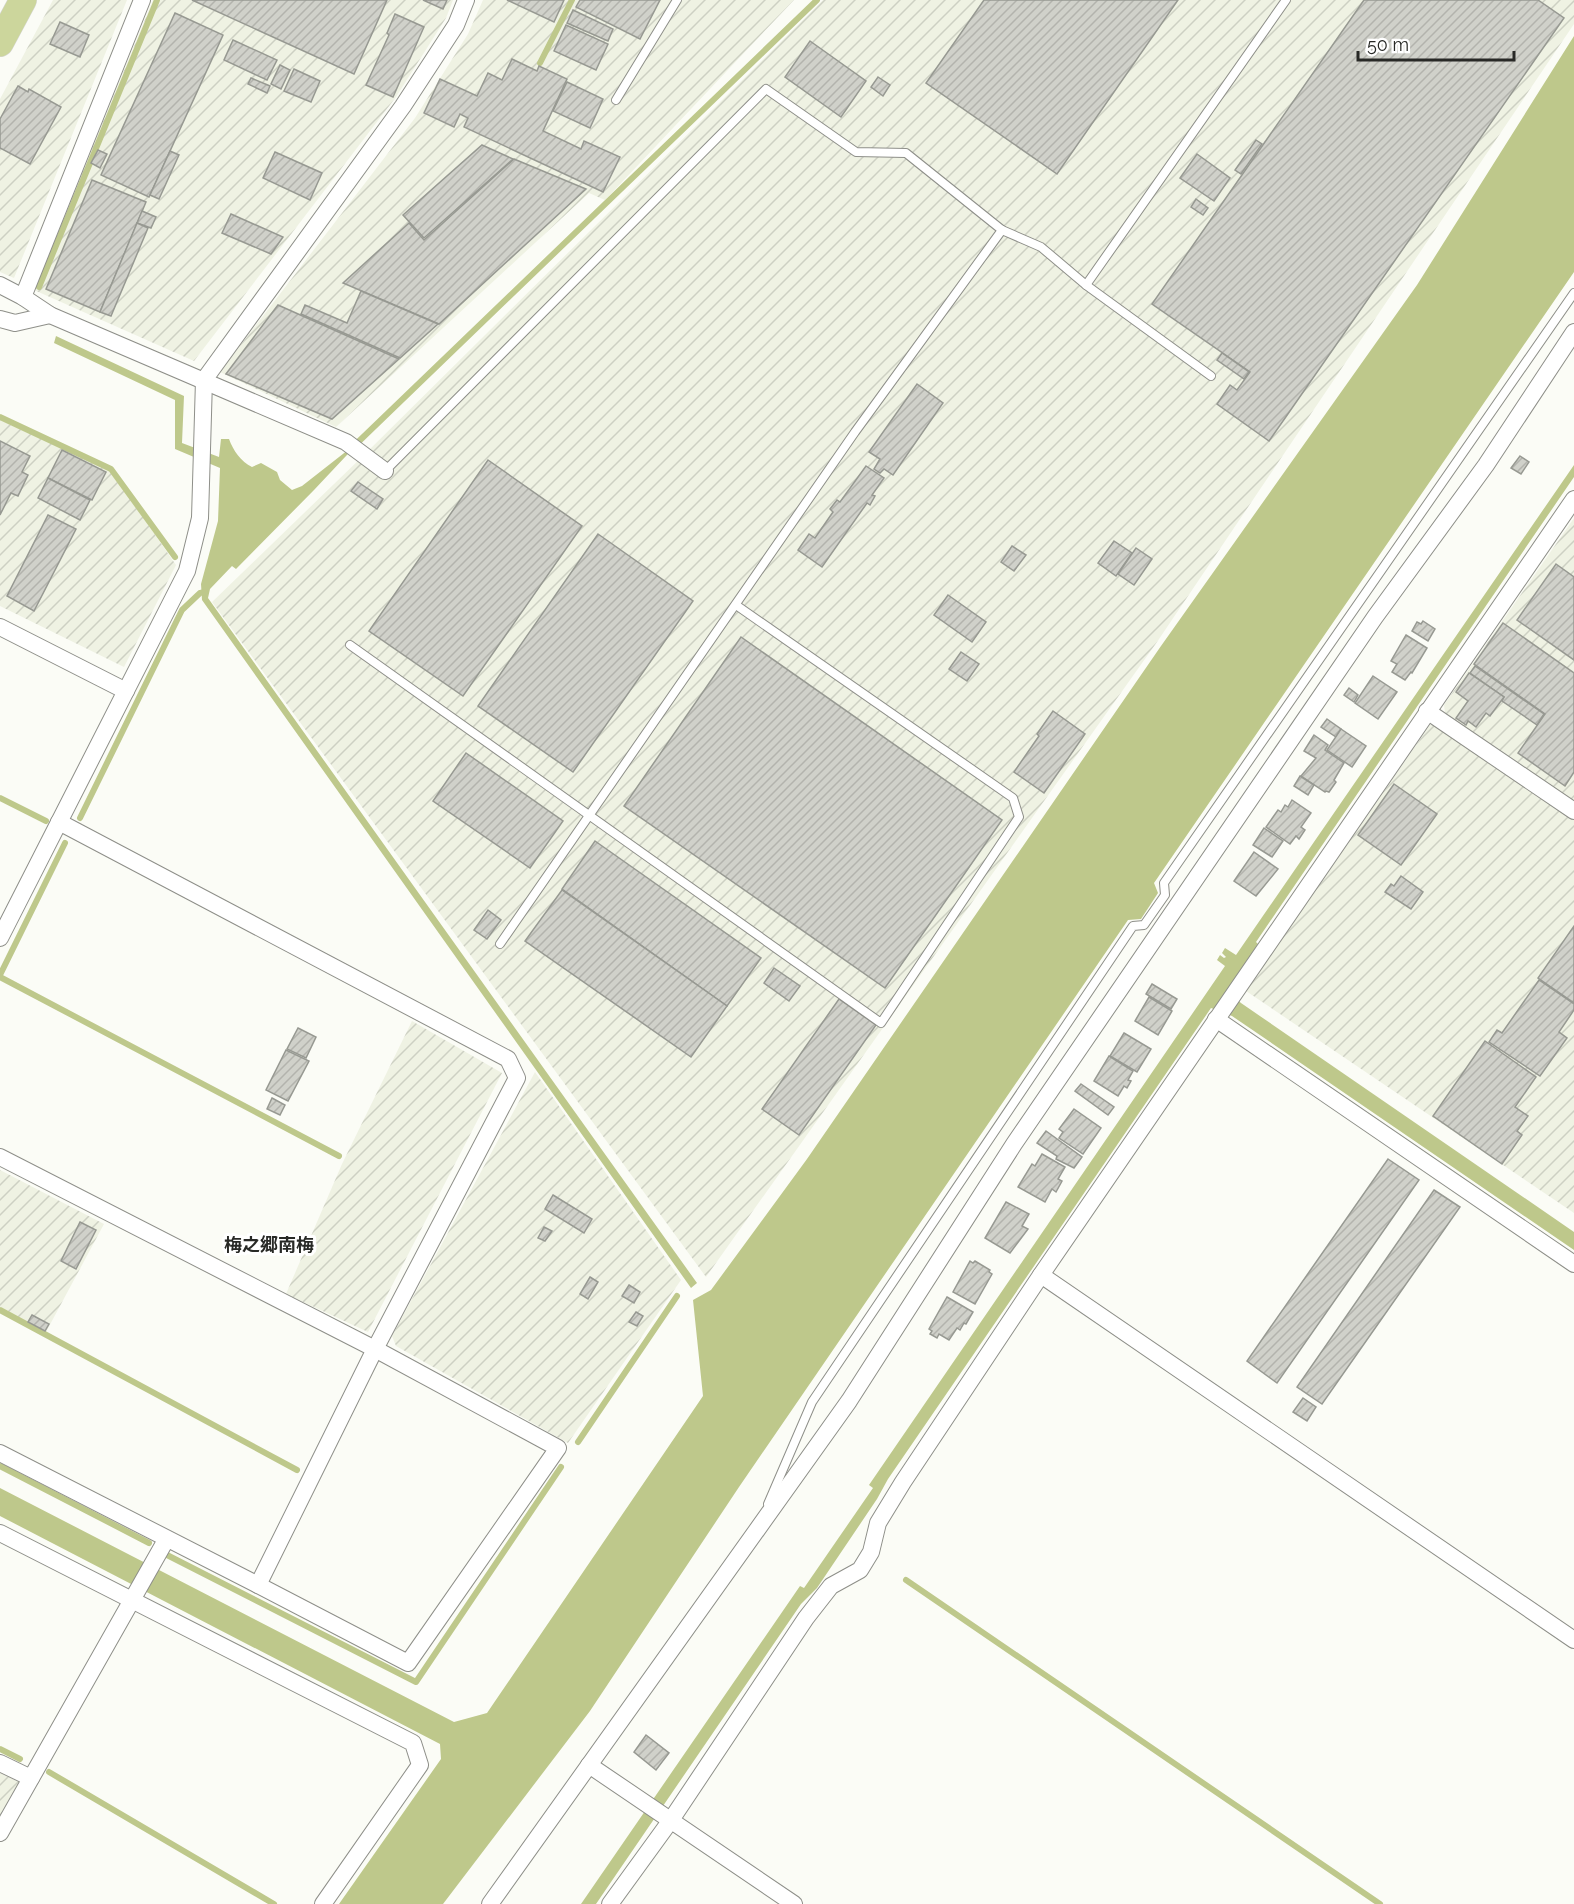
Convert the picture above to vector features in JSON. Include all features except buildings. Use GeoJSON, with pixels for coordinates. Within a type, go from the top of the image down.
{"type":"FeatureCollection","features":[{"type":"Feature","properties":{"kind":"highway"},"geometry":{"type":"LineString","coordinates":[[0,7],[4,0]]}},
{"type":"Feature","properties":{"kind":"highway"},"geometry":{"type":"LineString","coordinates":[[0,43],[23,0]]}},
{"type":"Feature","properties":{"kind":"street"},"geometry":{"type":"LineString","coordinates":[[23,297],[142,0]]}},
{"type":"Feature","properties":{"kind":"street"},"geometry":{"type":"LineString","coordinates":[[0,938],[187,571],[200,518],[204,380],[403,106],[456,25],[466,0]]}},
{"type":"Feature","properties":{"kind":"street"},"geometry":{"type":"LineString","coordinates":[[0,285],[50,315],[345,442],[385,471]]}},
{"type":"Feature","properties":{"kind":"street"},"geometry":{"type":"LineString","coordinates":[[0,319],[15,323],[50,315]]}},
{"type":"Feature","properties":{"kind":"street"},"geometry":{"type":"LineString","coordinates":[[490,1904],[755,1535],[879,1356],[1020,1134],[1375,617],[1486,465],[1574,332]]}},
{"type":"Feature","properties":{"kind":"street"},"geometry":{"type":"LineString","coordinates":[[610,1904],[667,1817],[806,1618],[831,1586],[860,1570],[871,1552],[878,1523],[903,1482],[1041,1275],[1574,499]]}},
{"type":"Feature","properties":{"kind":"street"},"geometry":{"type":"LineString","coordinates":[[0,627],[126,691]]}},
{"type":"Feature","properties":{"kind":"street"},"geometry":{"type":"LineString","coordinates":[[1427,711],[1574,811]]}},
{"type":"Feature","properties":{"kind":"street"},"geometry":{"type":"LineString","coordinates":[[59,822],[508,1059],[518,1078],[375,1349],[258,1585]]}},
{"type":"Feature","properties":{"kind":"street"},"geometry":{"type":"LineString","coordinates":[[1216,1019],[1574,1264]]}},
{"type":"Feature","properties":{"kind":"street"},"geometry":{"type":"LineString","coordinates":[[0,1157],[375,1349],[558,1448],[408,1663],[0,1453]]}},
{"type":"Feature","properties":{"kind":"street"},"geometry":{"type":"LineString","coordinates":[[1041,1275],[1574,1640]]}},
{"type":"Feature","properties":{"kind":"street"},"geometry":{"type":"LineString","coordinates":[[0,1533],[134,1596],[413,1743],[420,1766],[323,1904]]}},
{"type":"Feature","properties":{"kind":"street"},"geometry":{"type":"LineString","coordinates":[[0,1833],[166,1540]]}},
{"type":"Feature","properties":{"kind":"street"},"geometry":{"type":"LineString","coordinates":[[0,1763],[31,1778]]}},
{"type":"Feature","properties":{"kind":"street"},"geometry":{"type":"LineString","coordinates":[[590,1765],[794,1904]]}},
{"type":"Feature","properties":{"kind":"lane"},"geometry":{"type":"LineString","coordinates":[[616,100],[677,0]]}},
{"type":"Feature","properties":{"kind":"lane"},"geometry":{"type":"LineString","coordinates":[[1086,285],[1286,0]]}},
{"type":"Feature","properties":{"kind":"lane"},"geometry":{"type":"LineString","coordinates":[[385,471],[766,89],[856,152],[906,153],[1002,230],[1041,247],[1086,285],[1210,376]]}},
{"type":"Feature","properties":{"kind":"lane"},"geometry":{"type":"LineString","coordinates":[[500,944],[855,432],[1002,230]]}},
{"type":"Feature","properties":{"kind":"lane"},"geometry":{"type":"LineString","coordinates":[[755,1535],[812,1402],[1132,926],[1144,925],[1165,894],[1164,883],[1574,293]]}},
{"type":"Feature","properties":{"kind":"lane"},"geometry":{"type":"LineString","coordinates":[[350,645],[881,1023],[1019,817],[1013,798],[736,605]]}},
{"type":"Feature","properties":{"kind":"shaded area"},"geometry":{"type":"Polygon","coordinates":[[[53,0],[127,0],[14,278],[0,272],[0,99],[53,0]]]}},
{"type":"Feature","properties":{"kind":"shaded area"},"geometry":{"type":"Polygon","coordinates":[[[153,0],[453,0],[446,18],[396,97],[194,361],[34,290],[153,0]]]}},
{"type":"Feature","properties":{"kind":"shaded area"},"geometry":{"type":"Polygon","coordinates":[[[483,0],[794,0],[605,200],[589,193],[336,427],[220,372],[415,118],[468,34],[483,0]]]}},
{"type":"Feature","properties":{"kind":"shaded area"},"geometry":{"type":"Polygon","coordinates":[[[823,0],[1574,0],[1574,24],[1157,642],[706,1277],[212,602],[364,455],[823,0]]]}},
{"type":"Feature","properties":{"kind":"shaded area"},"geometry":{"type":"Polygon","coordinates":[[[1574,36],[1574,272],[1154,883],[1158,893],[1141,919],[1128,920],[739,1487],[590,1711],[443,1904],[339,1904],[441,1759],[440,1744],[0,1516],[0,1488],[454,1722],[487,1713],[703,1396],[693,1300],[711,1290],[807,1159],[1161,646],[1417,285],[1574,36]]]}},
{"type":"Feature","properties":{"kind":"shaded area"},"geometry":{"type":"Polygon","coordinates":[[[56,336],[184,396],[182,443],[219,457],[221,439],[229,439],[244,462],[252,467],[261,463],[277,472],[280,480],[292,490],[302,486],[362,439],[236,569],[232,566],[210,589],[208,598],[697,1283],[691,1288],[202,600],[201,584],[218,521],[220,468],[175,449],[175,400],[54,343],[56,336]]]}},
{"type":"Feature","properties":{"kind":"shaded area"},"geometry":{"type":"Polygon","coordinates":[[[0,420],[111,471],[176,565],[124,667],[0,606],[0,420]]]}},
{"type":"Feature","properties":{"kind":"shaded area"},"geometry":{"type":"Polygon","coordinates":[[[1574,465],[1574,477],[1256,942],[1258,944],[1227,990],[1241,1003],[1574,1232],[1574,1250],[1232,1016],[1211,1008],[888,1479],[817,1588],[801,1604],[596,1904],[581,1904],[800,1586],[804,1588],[873,1488],[869,1485],[1225,966],[1217,960],[1220,955],[1226,957],[1222,953],[1225,948],[1236,955],[1574,465]]]}},
{"type":"Feature","properties":{"kind":"shaded area"},"geometry":{"type":"Polygon","coordinates":[[[1574,518],[1574,801],[1445,713],[1444,705],[1574,518]]]}},
{"type":"Feature","properties":{"kind":"shaded area"},"geometry":{"type":"Polygon","coordinates":[[[1430,725],[1435,725],[1574,819],[1574,1213],[1246,991],[1430,725]]]}},
{"type":"Feature","properties":{"kind":"shaded area"},"geometry":{"type":"Polygon","coordinates":[[[412,1021],[502,1073],[368,1332],[286,1294],[342,1164],[412,1021]]]}},
{"type":"Feature","properties":{"kind":"shaded area"},"geometry":{"type":"Polygon","coordinates":[[[535,1072],[681,1280],[568,1443],[396,1346],[392,1336],[535,1072]]]}},
{"type":"Feature","properties":{"kind":"shaded area"},"geometry":{"type":"Polygon","coordinates":[[[0,1170],[104,1224],[46,1332],[0,1307],[0,1170]]]}},
{"type":"Feature","properties":{"kind":"shaded area"},"geometry":{"type":"Polygon","coordinates":[[[0,1773],[21,1783],[0,1818],[0,1773]]]}},
{"type":"Feature","properties":{"kind":"waterway"},"geometry":{"type":"LineString","coordinates":[[39,287],[157,0]]}},
{"type":"Feature","properties":{"kind":"waterway"},"geometry":{"type":"LineString","coordinates":[[540,63],[572,0]]}},
{"type":"Feature","properties":{"kind":"waterway"},"geometry":{"type":"LineString","coordinates":[[355,445],[817,0]]}},
{"type":"Feature","properties":{"kind":"waterway"},"geometry":{"type":"LineString","coordinates":[[0,417],[111,469],[175,557]]}},
{"type":"Feature","properties":{"kind":"waterway"},"geometry":{"type":"LineString","coordinates":[[80,818],[182,610],[200,593],[205,592]]}},
{"type":"Feature","properties":{"kind":"waterway"},"geometry":{"type":"LineString","coordinates":[[0,798],[46,821]]}},
{"type":"Feature","properties":{"kind":"waterway"},"geometry":{"type":"LineString","coordinates":[[0,975],[65,843]]}},
{"type":"Feature","properties":{"kind":"waterway"},"geometry":{"type":"LineString","coordinates":[[0,977],[339,1156]]}},
{"type":"Feature","properties":{"kind":"waterway"},"geometry":{"type":"LineString","coordinates":[[578,1442],[677,1296]]}},
{"type":"Feature","properties":{"kind":"waterway"},"geometry":{"type":"LineString","coordinates":[[0,1310],[297,1470]]}},
{"type":"Feature","properties":{"kind":"waterway"},"geometry":{"type":"LineString","coordinates":[[0,1466],[149,1543]]}},
{"type":"Feature","properties":{"kind":"waterway"},"geometry":{"type":"LineString","coordinates":[[167,1555],[416,1682],[561,1467]]}},
{"type":"Feature","properties":{"kind":"waterway"},"geometry":{"type":"LineString","coordinates":[[906,1580],[1380,1904]]}},
{"type":"Feature","properties":{"kind":"waterway"},"geometry":{"type":"LineString","coordinates":[[0,1749],[20,1759]]}},
{"type":"Feature","properties":{"kind":"waterway"},"geometry":{"type":"LineString","coordinates":[[49,1772],[274,1904]]}},
{"type":"Feature","properties":{"kind":"district","name":"梅之郷南梅"},"geometry":{"type":"Point","coordinates":[269,1244]}}]}
